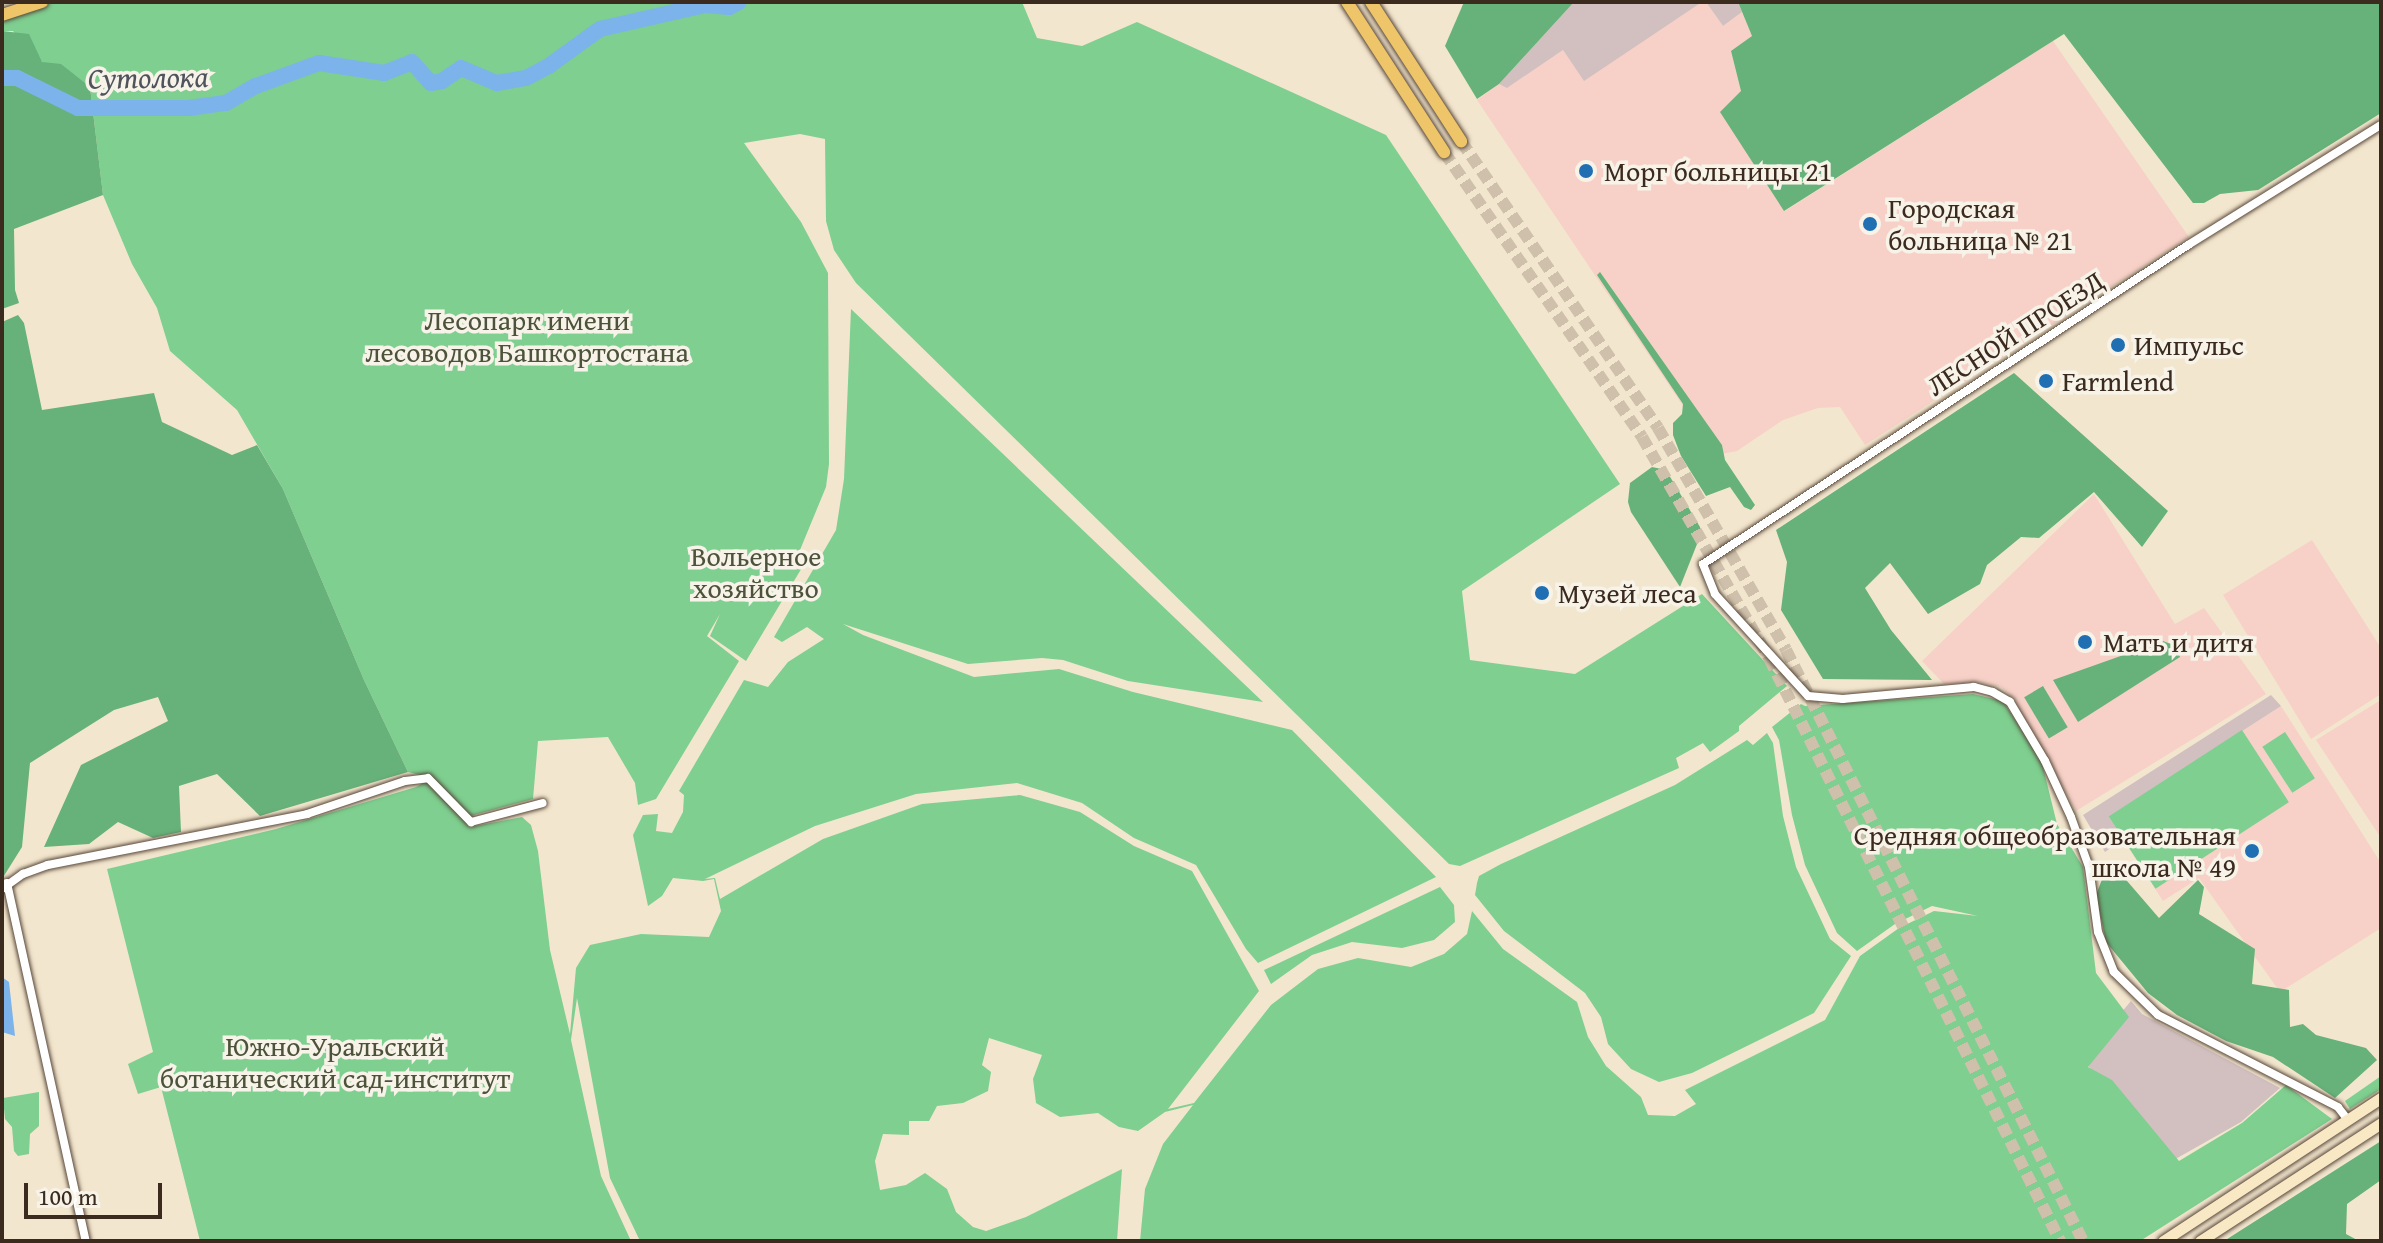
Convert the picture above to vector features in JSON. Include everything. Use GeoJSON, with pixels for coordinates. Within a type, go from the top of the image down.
{"type":"FeatureCollection","features":[{"type":"Feature","properties":{"kind":"main road"},"geometry":{"type":"LineString","coordinates":[[2,15],[42,2]]}},
{"type":"Feature","properties":{"kind":"main road"},"geometry":{"type":"LineString","coordinates":[[1347,2],[1444,152]]}},
{"type":"Feature","properties":{"kind":"main road"},"geometry":{"type":"LineString","coordinates":[[1371,2],[1461,141]]}},
{"type":"Feature","properties":{"kind":"main road"},"geometry":{"type":"LineString","coordinates":[[2163,1241],[2381,1098]]}},
{"type":"Feature","properties":{"kind":"main road"},"geometry":{"type":"LineString","coordinates":[[2200,1241],[2381,1123]]}},
{"type":"Feature","properties":{"kind":"street","name":"ЛЕСНОЙ ПРОЕЗД"},"geometry":{"type":"LineString","coordinates":[[2348,1120],[2338,1107],[2158,1015],[2114,972],[2098,932],[2089,867],[2071,817],[2045,761],[2010,702],[1974,687],[1843,699],[1808,696],[1715,594],[1703,564],[2188,245],[2381,125]]}},
{"type":"Feature","properties":{"kind":"street"},"geometry":{"type":"LineString","coordinates":[[86,1241],[5,886],[48,865],[307,814],[405,781],[428,778],[471,822],[543,803]]}},
{"type":"Feature","properties":{"kind":"shaded area"},"geometry":{"type":"Polygon","coordinates":[[[1574,2],[1702,2],[1584,81],[1563,50],[1507,88],[1499,84],[1574,2]]]}},
{"type":"Feature","properties":{"kind":"shaded area","name":"Городская больница № 21"},"geometry":{"type":"Polygon","coordinates":[[[1706,2],[1723,26],[1742,12],[1752,36],[1731,52],[1741,91],[1785,211],[2053,41],[2189,237],[1865,445],[1840,407],[1818,408],[1783,420],[1737,451],[1716,455],[1477,100],[1499,84],[1508,87],[1563,50],[1584,80],[1706,2]]]}},
{"type":"Feature","properties":{"kind":"shaded area"},"geometry":{"type":"Polygon","coordinates":[[[1706,2],[1738,2],[1742,12],[1723,26],[1706,2]]]}},
{"type":"Feature","properties":{"kind":"shaded area","name":"Мать и дитя"},"geometry":{"type":"Polygon","coordinates":[[[2094,494],[2175,624],[2204,608],[2266,694],[2076,811],[2014,699],[2001,687],[1979,682],[1944,684],[1922,661],[2094,494]]]}},
{"type":"Feature","properties":{"kind":"shaded area"},"geometry":{"type":"Polygon","coordinates":[[[2312,540],[2381,648],[2381,694],[2311,739],[2223,595],[2312,540]]]}},
{"type":"Feature","properties":{"kind":"shaded area"},"geometry":{"type":"Polygon","coordinates":[[[2271,695],[2281,706],[2109,817],[2123,839],[2105,852],[2083,815],[2271,695]]]}},
{"type":"Feature","properties":{"kind":"shaded area"},"geometry":{"type":"Polygon","coordinates":[[[2381,700],[2381,838],[2316,740],[2381,700]]]}},
{"type":"Feature","properties":{"kind":"shaded area","name":"Средняя общеобразовательная школа № 49"},"geometry":{"type":"Polygon","coordinates":[[[2281,706],[2381,863],[2381,928],[2280,992],[2199,878],[2163,901],[2109,817],[2281,706]]]}},
{"type":"Feature","properties":{"kind":"shaded area"},"geometry":{"type":"Polygon","coordinates":[[[2131,1001],[2142,1014],[2280,1088],[2241,1122],[2172,1161],[2082,1059],[2131,1001]]]}},
{"type":"Feature","properties":{"kind":"green space","name":"Лесопарк имени лесоводов Башкортостана"},"geometry":{"type":"Polygon","coordinates":[[[54,2],[1022,2],[1037,38],[1082,46],[1137,22],[1386,135],[1620,484],[1462,591],[1470,660],[1575,674],[1702,594],[1787,686],[1739,726],[1739,731],[1710,752],[1703,743],[1676,758],[1679,768],[1460,866],[1449,864],[856,283],[834,250],[826,221],[825,139],[800,134],[744,143],[801,222],[828,273],[829,464],[826,487],[800,550],[809,556],[746,661],[710,636],[720,614],[707,636],[739,661],[656,799],[638,805],[635,783],[608,737],[538,741],[533,799],[470,816],[454,808],[470,827],[522,817],[531,825],[538,851],[550,950],[570,1034],[576,968],[590,945],[641,934],[709,937],[721,911],[714,879],[703,881],[673,878],[662,896],[648,906],[633,835],[643,815],[658,814],[656,831],[672,833],[683,812],[684,795],[679,791],[744,680],[768,687],[788,662],[824,639],[807,627],[782,642],[774,637],[836,530],[844,479],[851,309],[1263,702],[1128,681],[1063,660],[1042,658],[968,664],[843,624],[863,635],[974,677],[1059,669],[1133,692],[1292,730],[1436,877],[1258,963],[1246,949],[1196,865],[1134,838],[1082,803],[1017,783],[916,794],[815,826],[705,879],[715,878],[720,899],[823,839],[922,804],[1020,795],[1080,812],[1134,846],[1192,871],[1259,991],[1168,1109],[1194,1103],[1271,1005],[1318,969],[1358,958],[1411,967],[1444,954],[1467,934],[1472,911],[1503,949],[1577,1002],[1588,1037],[1606,1066],[1641,1097],[1648,1115],[1675,1116],[1696,1104],[1685,1090],[1825,1020],[1860,956],[1899,928],[1934,911],[1978,916],[1932,906],[1895,924],[1857,951],[1837,933],[1805,865],[1792,815],[1779,740],[1772,727],[1801,704],[1973,694],[2003,701],[2041,759],[2057,824],[2083,867],[2096,973],[2129,1017],[2088,1067],[2112,1080],[2179,1161],[2242,1123],[2286,1085],[2332,1119],[2140,1241],[1140,1241],[1145,1189],[1163,1144],[1193,1105],[1165,1112],[1138,1131],[1119,1127],[1098,1113],[1060,1117],[1036,1103],[1033,1079],[1042,1055],[989,1038],[982,1065],[991,1072],[988,1091],[963,1103],[937,1106],[929,1121],[909,1121],[909,1135],[883,1134],[875,1161],[880,1190],[906,1185],[925,1173],[947,1189],[956,1212],[973,1227],[986,1231],[1026,1217],[1122,1169],[1117,1241],[640,1241],[610,1178],[577,998],[571,1040],[601,1176],[631,1241],[200,1241],[161,1087],[138,1094],[128,1064],[153,1052],[107,869],[276,829],[416,787],[432,778],[408,772],[364,680],[283,489],[237,410],[170,351],[157,308],[132,264],[103,195],[90,87],[42,62],[13,31],[2,31],[2,20],[54,2]]]}},
{"type":"Feature","properties":{"kind":"green space"},"geometry":{"type":"Polygon","coordinates":[[[1464,2],[1574,2],[1499,84],[1477,99],[1445,46],[1464,2]]]}},
{"type":"Feature","properties":{"kind":"green space"},"geometry":{"type":"Polygon","coordinates":[[[1738,2],[2381,2],[2381,113],[2258,190],[2220,194],[2204,203],[2193,203],[2064,34],[1784,211],[1720,112],[1741,91],[1731,51],[1752,36],[1738,2]]]}},
{"type":"Feature","properties":{"kind":"green space"},"geometry":{"type":"Polygon","coordinates":[[[2,31],[29,34],[42,62],[61,64],[90,87],[103,195],[14,229],[15,290],[19,303],[2,309],[2,31]]]}},
{"type":"Feature","properties":{"kind":"green space"},"geometry":{"type":"Polygon","coordinates":[[[1600,272],[1722,445],[1725,460],[1755,505],[1751,510],[1744,507],[1730,487],[1706,496],[1681,456],[1673,435],[1673,423],[1682,414],[1683,404],[1597,275],[1600,272]]]}},
{"type":"Feature","properties":{"kind":"green space"},"geometry":{"type":"Polygon","coordinates":[[[18,315],[24,323],[42,410],[154,393],[162,422],[232,455],[257,445],[283,489],[364,680],[408,772],[260,816],[217,774],[179,786],[181,832],[153,838],[118,822],[89,844],[44,847],[81,765],[168,721],[158,697],[114,710],[30,763],[22,847],[2,879],[2,322],[18,315]]]}},
{"type":"Feature","properties":{"kind":"green space"},"geometry":{"type":"Polygon","coordinates":[[[2014,373],[2168,511],[2142,547],[2094,492],[2039,538],[2021,537],[1987,565],[1980,584],[1928,614],[1890,563],[1865,588],[1891,630],[1932,680],[1823,679],[1781,610],[1787,562],[1776,530],[2014,373]]]}},
{"type":"Feature","properties":{"kind":"green space"},"geometry":{"type":"Polygon","coordinates":[[[1652,467],[1666,470],[1700,527],[1701,534],[1680,587],[1631,512],[1628,502],[1630,483],[1652,467]]]}},
{"type":"Feature","properties":{"kind":"green space"},"geometry":{"type":"Polygon","coordinates":[[[2163,641],[2176,646],[2180,657],[2078,722],[2053,680],[2163,641]]]}},
{"type":"Feature","properties":{"kind":"green space"},"geometry":{"type":"Polygon","coordinates":[[[2043,686],[2068,727],[2049,738],[2024,697],[2043,686]]]}},
{"type":"Feature","properties":{"kind":"green space"},"geometry":{"type":"Polygon","coordinates":[[[2242,730],[2289,802],[2155,889],[2109,817],[2242,730]]]}},
{"type":"Feature","properties":{"kind":"green space"},"geometry":{"type":"Polygon","coordinates":[[[2285,732],[2315,778],[2292,793],[2262,747],[2285,732]]]}},
{"type":"Feature","properties":{"kind":"green space"},"geometry":{"type":"Polygon","coordinates":[[[1767,733],[1773,743],[1783,816],[1796,867],[1830,939],[1851,956],[1814,1013],[1692,1073],[1659,1082],[1631,1069],[1608,1044],[1601,1017],[1585,993],[1504,931],[1475,895],[1479,876],[1675,785],[1747,740],[1753,745],[1767,733]]]}},
{"type":"Feature","properties":{"kind":"green space"},"geometry":{"type":"Polygon","coordinates":[[[2115,867],[2159,918],[2198,880],[2204,887],[2199,914],[2255,949],[2252,984],[2289,990],[2290,1027],[2303,1024],[2316,1035],[2366,1048],[2377,1060],[2335,1098],[2273,1057],[2226,1041],[2177,1015],[2148,993],[2106,942],[2096,895],[2106,869],[2115,867]]]}},
{"type":"Feature","properties":{"kind":"green space"},"geometry":{"type":"Polygon","coordinates":[[[1440,887],[1454,905],[1455,922],[1434,940],[1402,948],[1352,942],[1312,955],[1271,984],[1264,970],[1440,887]]]}},
{"type":"Feature","properties":{"kind":"green space"},"geometry":{"type":"Polygon","coordinates":[[[2381,1076],[2381,1089],[2350,1109],[2345,1101],[2381,1076]]]}},
{"type":"Feature","properties":{"kind":"green space"},"geometry":{"type":"Polygon","coordinates":[[[39,1092],[39,1126],[30,1134],[29,1154],[18,1156],[14,1151],[12,1127],[5,1119],[3,1098],[39,1092]]]}},
{"type":"Feature","properties":{"kind":"green space"},"geometry":{"type":"Polygon","coordinates":[[[2381,1141],[2381,1180],[2347,1204],[2346,1234],[2359,1241],[2224,1241],[2381,1141]]]}},
{"type":"Feature","properties":{"kind":"water"},"geometry":{"type":"Polygon","coordinates":[[[2,977],[9,982],[15,1036],[2,1032],[2,977]]]}},
{"type":"Feature","properties":{"kind":"waterway","name":"Сутолока"},"geometry":{"type":"LineString","coordinates":[[2,78],[17,78],[78,108],[189,108],[226,103],[256,86],[319,63],[384,73],[412,62],[431,83],[442,81],[461,68],[497,83],[526,78],[550,65],[600,29],[705,5],[729,7],[739,2]]}},
{"type":"Feature","properties":{"kind":"tunnel"},"geometry":{"type":"LineString","coordinates":[[1461,141],[1658,428],[1786,650],[2083,1241]]}},
{"type":"Feature","properties":{"kind":"tunnel"},"geometry":{"type":"LineString","coordinates":[[1444,152],[1642,437],[1769,658],[2060,1241]]}},
{"type":"Feature","properties":{"kind":"place","name":"Морг больницы 21"},"geometry":{"type":"Point","coordinates":[1586,171]}},
{"type":"Feature","properties":{"kind":"place","name":"Городская больница № 21"},"geometry":{"type":"Point","coordinates":[1870,224]}},
{"type":"Feature","properties":{"kind":"place","name":"Импульс"},"geometry":{"type":"Point","coordinates":[2118,345]}},
{"type":"Feature","properties":{"kind":"place","name":"Farmlend"},"geometry":{"type":"Point","coordinates":[2046,381]}},
{"type":"Feature","properties":{"kind":"place","name":"Музей леса"},"geometry":{"type":"Point","coordinates":[1542,593]}},
{"type":"Feature","properties":{"kind":"place","name":"Мать и дитя"},"geometry":{"type":"Point","coordinates":[2085,642]}},
{"type":"Feature","properties":{"kind":"place","name":"Средняя общеобразовательная школа № 49"},"geometry":{"type":"Point","coordinates":[2252,851]}},
{"type":"Feature","properties":{"kind":"park label","name":"Вольерное хозяйство"},"geometry":{"type":"Point","coordinates":[756,572]}},
{"type":"Feature","properties":{"kind":"park label","name":"Южно-Уральский ботанический сад-институт"},"geometry":{"type":"Point","coordinates":[335,1062]}}]}
